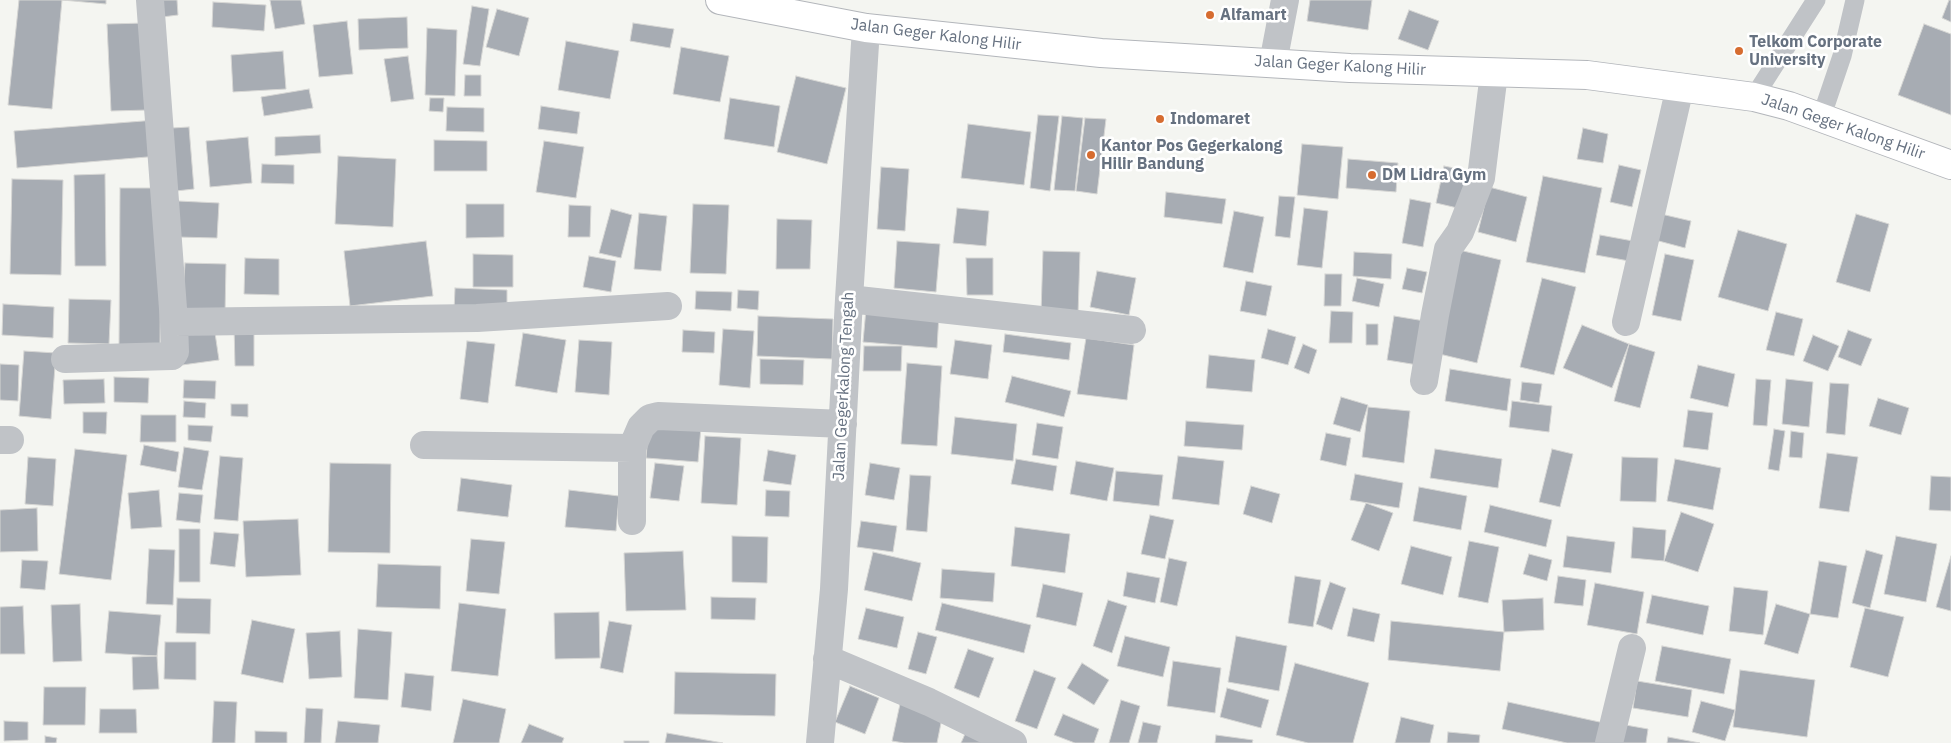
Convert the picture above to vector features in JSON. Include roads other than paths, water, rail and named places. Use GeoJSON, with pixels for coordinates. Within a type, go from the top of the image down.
{"type":"FeatureCollection","features":[{"type":"Feature","properties":{"kind":"main road","name":"Jalan Geger Kalong Hilir"},"geometry":{"type":"LineString","coordinates":[[720,0],[866,28],[1101,53],[1273,63],[1586,75],[1754,96],[1789,106],[1951,165]]}},
{"type":"Feature","properties":{"kind":"street"},"geometry":{"type":"LineString","coordinates":[[65,359],[172,356],[176,352],[150,0]]}},
{"type":"Feature","properties":{"kind":"street"},"geometry":{"type":"LineString","coordinates":[[1273,63],[1285,0]]}},
{"type":"Feature","properties":{"kind":"street","name":"Jalan Gegerkalong Tengah"},"geometry":{"type":"LineString","coordinates":[[820,743],[834,589],[849,298],[866,28]]}},
{"type":"Feature","properties":{"kind":"street"},"geometry":{"type":"LineString","coordinates":[[1424,381],[1448,249],[1460,232],[1480,178],[1494,72]]}},
{"type":"Feature","properties":{"kind":"street"},"geometry":{"type":"LineString","coordinates":[[1626,322],[1680,87]]}},
{"type":"Feature","properties":{"kind":"street"},"geometry":{"type":"LineString","coordinates":[[849,298],[1132,330]]}},
{"type":"Feature","properties":{"kind":"street"},"geometry":{"type":"LineString","coordinates":[[174,322],[477,318],[668,306]]}},
{"type":"Feature","properties":{"kind":"street"},"geometry":{"type":"LineString","coordinates":[[632,521],[632,448],[641,427],[650,418],[658,416],[843,424]]}},
{"type":"Feature","properties":{"kind":"street"},"geometry":{"type":"LineString","coordinates":[[424,445],[632,448]]}},
{"type":"Feature","properties":{"kind":"street"},"geometry":{"type":"LineString","coordinates":[[1609,743],[1632,648]]}},
{"type":"Feature","properties":{"kind":"street"},"geometry":{"type":"LineString","coordinates":[[827,659],[930,702],[1013,743]]}},
{"type":"Feature","properties":{"kind":"lane"},"geometry":{"type":"LineString","coordinates":[[1754,96],[1816,0]]}},
{"type":"Feature","properties":{"kind":"lane"},"geometry":{"type":"LineString","coordinates":[[1821,118],[1842,56],[1856,0]]}},
{"type":"Feature","properties":{"kind":"place","name":"Alfamart"},"geometry":{"type":"Point","coordinates":[1210,15]}},
{"type":"Feature","properties":{"kind":"place","name":"Telkom Corporate University"},"geometry":{"type":"Point","coordinates":[1739,51]}},
{"type":"Feature","properties":{"kind":"place","name":"Indomaret"},"geometry":{"type":"Point","coordinates":[1160,119]}},
{"type":"Feature","properties":{"kind":"place","name":"Kantor Pos Gegerkalong Hilir Bandung"},"geometry":{"type":"Point","coordinates":[1091,155]}},
{"type":"Feature","properties":{"kind":"place","name":"DM Lidra Gym"},"geometry":{"type":"Point","coordinates":[1372,175]}}]}
